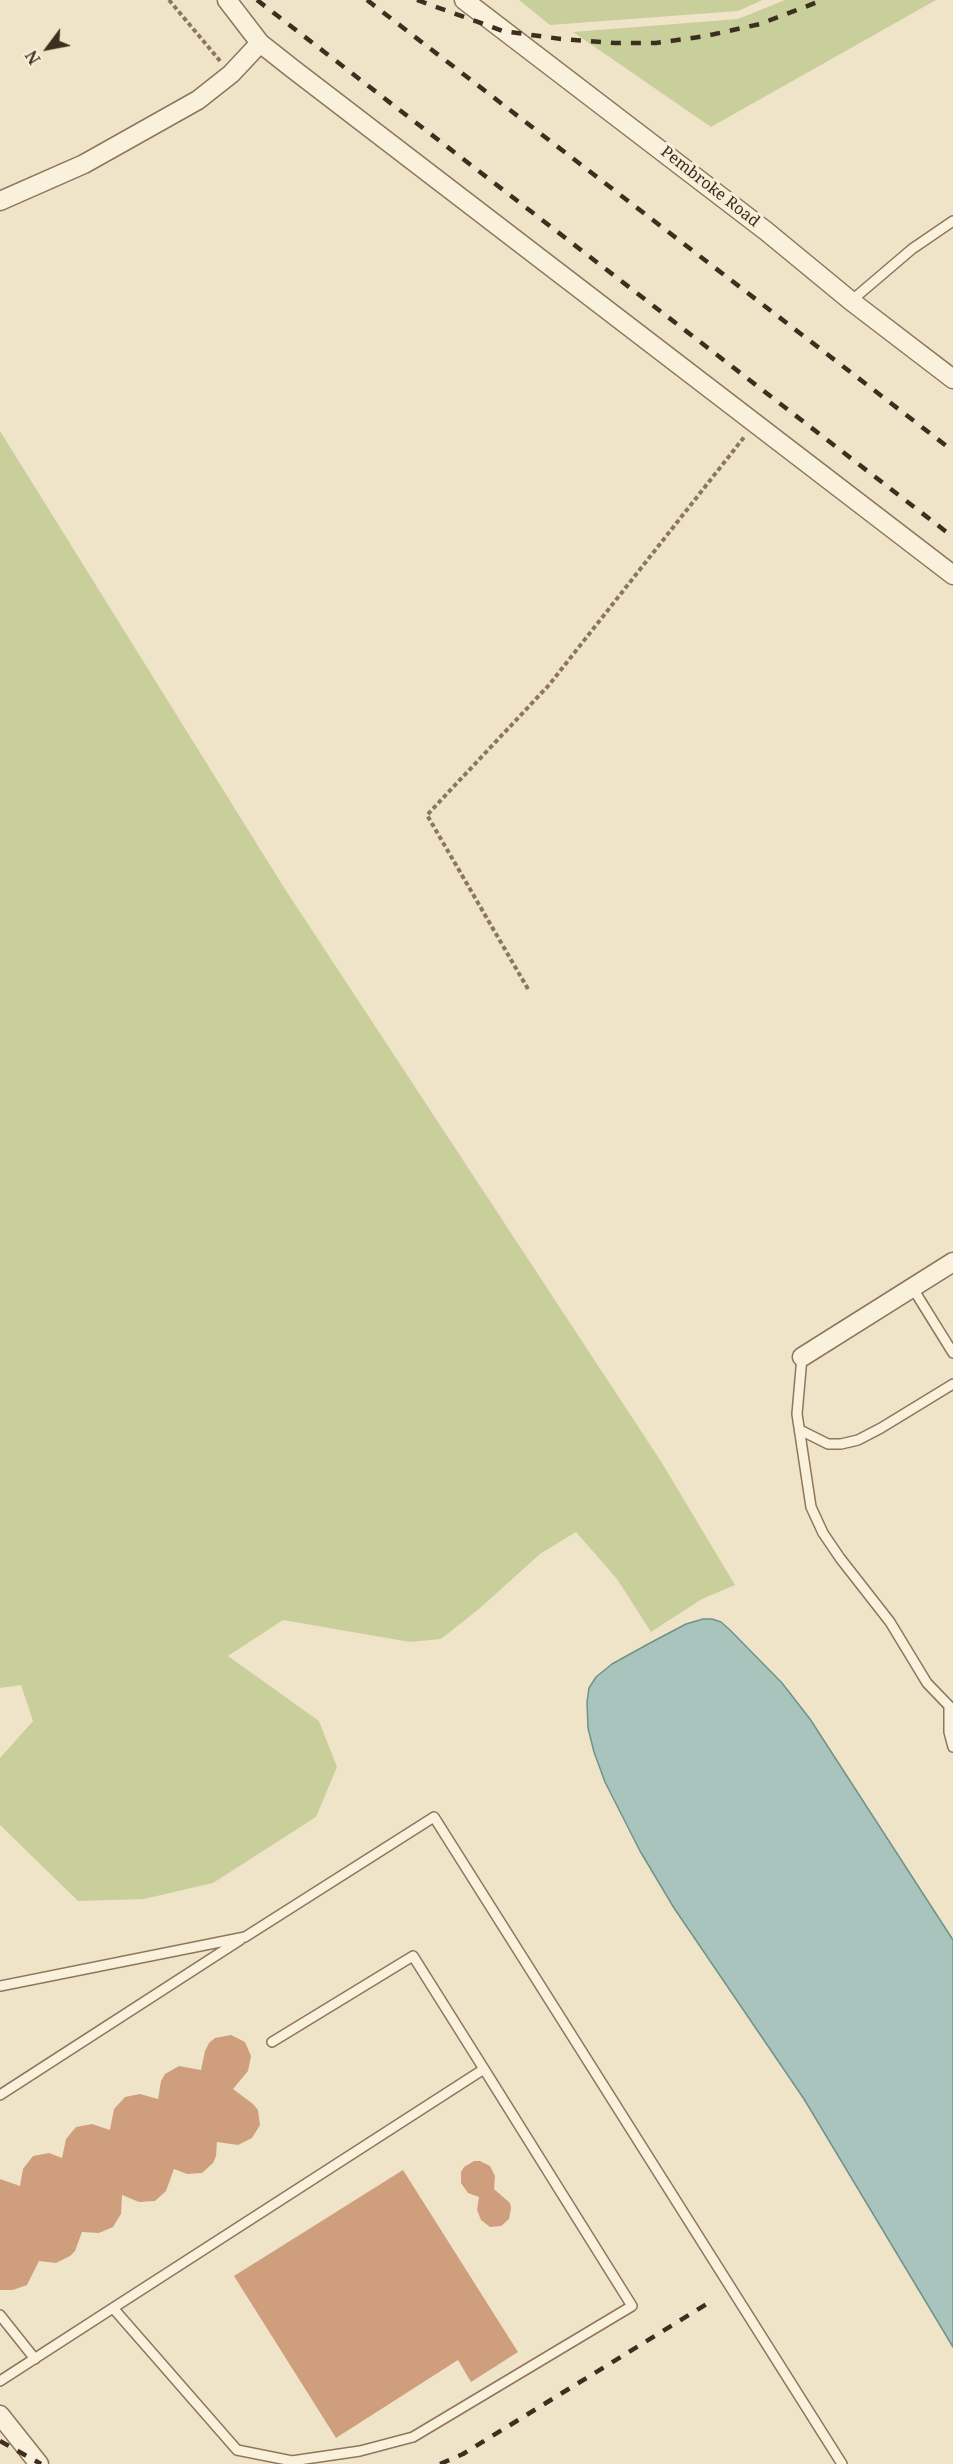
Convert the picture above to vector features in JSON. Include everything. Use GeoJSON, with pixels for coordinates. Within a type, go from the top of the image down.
{"type":"FeatureCollection","features":[{"type":"Feature","properties":{"kind":"street"},"geometry":{"type":"LineString","coordinates":[[227,0],[260,43],[953,575]]}},
{"type":"Feature","properties":{"kind":"street","name":"Pembroke Road"},"geometry":{"type":"LineString","coordinates":[[464,0],[766,231],[851,301],[953,379]]}},
{"type":"Feature","properties":{"kind":"street"},"geometry":{"type":"LineString","coordinates":[[0,201],[84,164],[198,100],[231,74],[260,43]]}},
{"type":"Feature","properties":{"kind":"street"},"geometry":{"type":"LineString","coordinates":[[802,1357],[953,1262]]}},
{"type":"Feature","properties":{"kind":"street"},"geometry":{"type":"LineString","coordinates":[[0,2415],[39,2464]]}},
{"type":"Feature","properties":{"kind":"lane"},"geometry":{"type":"LineString","coordinates":[[851,301],[912,249],[953,221]]}},
{"type":"Feature","properties":{"kind":"lane"},"geometry":{"type":"LineString","coordinates":[[912,1287],[953,1353]]}},
{"type":"Feature","properties":{"kind":"lane"},"geometry":{"type":"LineString","coordinates":[[802,1357],[797,1414],[809,1498],[823,1533],[890,1622],[927,1683],[951,1709],[949,1732],[953,1747]]}},
{"type":"Feature","properties":{"kind":"lane"},"geometry":{"type":"LineString","coordinates":[[800,1430],[828,1444],[858,1440],[953,1384]]}},
{"type":"Feature","properties":{"kind":"lane"},"geometry":{"type":"LineString","coordinates":[[0,2095],[434,1817],[842,2464]]}},
{"type":"Feature","properties":{"kind":"lane"},"geometry":{"type":"LineString","coordinates":[[0,1986],[245,1937]]}},
{"type":"Feature","properties":{"kind":"lane"},"geometry":{"type":"LineString","coordinates":[[113,2308],[237,2450],[292,2461],[360,2451],[413,2437],[632,2306],[413,1956],[272,2042]]}},
{"type":"Feature","properties":{"kind":"lane"},"geometry":{"type":"LineString","coordinates":[[0,2381],[484,2069]]}},
{"type":"Feature","properties":{"kind":"lane"},"geometry":{"type":"LineString","coordinates":[[0,2315],[34,2359]]}},
{"type":"Feature","properties":{"kind":"path"},"geometry":{"type":"LineString","coordinates":[[169,0],[231,74]]}},
{"type":"Feature","properties":{"kind":"path"},"geometry":{"type":"LineString","coordinates":[[528,989],[427,815],[549,685],[755,423]]}},
{"type":"Feature","properties":{"kind":"green space"},"geometry":{"type":"Polygon","coordinates":[[[519,0],[763,0],[738,11],[550,25],[519,0]]]}},
{"type":"Feature","properties":{"kind":"green space"},"geometry":{"type":"Polygon","coordinates":[[[785,0],[936,0],[711,127],[573,32],[738,19],[785,0]]]}},
{"type":"Feature","properties":{"kind":"green space"},"geometry":{"type":"Polygon","coordinates":[[[0,431],[283,886],[662,1463],[735,1585],[702,1599],[651,1632],[617,1579],[576,1532],[540,1554],[479,1609],[441,1639],[410,1642],[283,1620],[228,1656],[319,1721],[337,1767],[316,1817],[213,1883],[144,1899],[78,1901],[0,1825],[0,1758],[33,1721],[21,1685],[0,1688],[0,431]]]}},
{"type":"Feature","properties":{"kind":"water"},"geometry":{"type":"Polygon","coordinates":[[[703,1619],[721,1622],[782,1683],[810,1719],[953,1940],[953,2347],[804,2099],[674,1908],[640,1851],[605,1782],[594,1752],[588,1728],[587,1702],[589,1688],[596,1677],[612,1664],[650,1643],[686,1624],[703,1619]]]}},
{"type":"Feature","properties":{"kind":"building"},"geometry":{"type":"Polygon","coordinates":[[[231,2035],[245,2042],[251,2056],[248,2071],[233,2089],[258,2110],[260,2125],[252,2138],[238,2145],[217,2142],[213,2163],[202,2173],[187,2174],[174,2169],[166,2191],[155,2201],[139,2202],[122,2195],[121,2214],[113,2227],[99,2233],[82,2232],[75,2251],[70,2256],[56,2263],[39,2261],[27,2285],[13,2290],[0,2290],[0,2179],[20,2186],[23,2169],[33,2156],[49,2153],[62,2158],[66,2139],[76,2127],[92,2124],[110,2130],[114,2109],[125,2097],[140,2094],[158,2099],[161,2081],[165,2074],[179,2066],[201,2070],[209,2043],[215,2038],[231,2035]]]}},
{"type":"Feature","properties":{"kind":"building"},"geometry":{"type":"Polygon","coordinates":[[[474,2161],[490,2166],[495,2176],[494,2189],[510,2203],[509,2219],[501,2226],[490,2227],[481,2220],[477,2210],[479,2197],[468,2193],[461,2183],[461,2172],[464,2167],[474,2161]]]}},
{"type":"Feature","properties":{"kind":"building"},"geometry":{"type":"Polygon","coordinates":[[[403,2170],[518,2352],[471,2382],[458,2360],[336,2438],[234,2276],[403,2170]]]}},
{"type":"Feature","properties":{"kind":"railway"},"geometry":{"type":"LineString","coordinates":[[257,0],[953,537]]}},
{"type":"Feature","properties":{"kind":"railway"},"geometry":{"type":"LineString","coordinates":[[367,0],[953,451]]}},
{"type":"Feature","properties":{"kind":"railway"},"geometry":{"type":"LineString","coordinates":[[417,0],[503,31],[615,43],[656,43],[706,36],[760,24],[823,0]]}},
{"type":"Feature","properties":{"kind":"railway"},"geometry":{"type":"LineString","coordinates":[[440,2464],[463,2454],[710,2302]]}},
{"type":"Feature","properties":{"kind":"railway"},"geometry":{"type":"LineString","coordinates":[[0,2441],[41,2464]]}}]}
